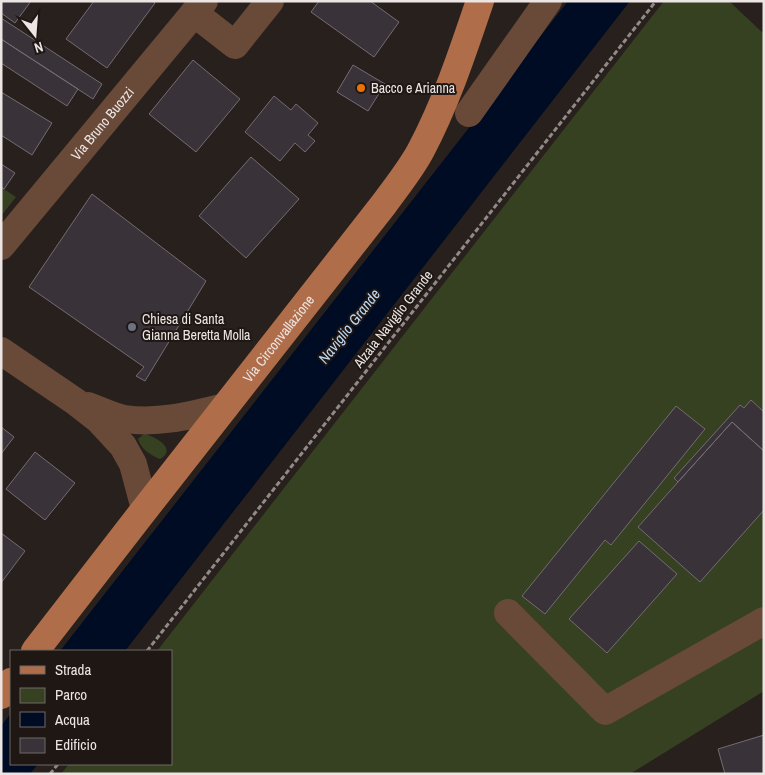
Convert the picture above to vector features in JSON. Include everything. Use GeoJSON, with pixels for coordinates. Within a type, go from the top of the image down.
{"type":"FeatureCollection","features":[{"type":"Feature","properties":{"kind":"main road","name":"Via Circonvallazione"},"geometry":{"type":"LineString","coordinates":[[36,650],[384,204],[420,151],[457,67],[480,1]]}},
{"type":"Feature","properties":{"kind":"main road"},"geometry":{"type":"LineString","coordinates":[[1,695],[10,683]]}},
{"type":"Feature","properties":{"kind":"street"},"geometry":{"type":"LineString","coordinates":[[199,7],[234,45],[270,1]]}},
{"type":"Feature","properties":{"kind":"street"},"geometry":{"type":"LineString","coordinates":[[469,113],[548,1]]}},
{"type":"Feature","properties":{"kind":"street","name":"Via Bruno Buozzi"},"geometry":{"type":"LineString","coordinates":[[1,246],[199,7]]}},
{"type":"Feature","properties":{"kind":"street"},"geometry":{"type":"LineString","coordinates":[[1,351],[76,402],[99,420],[123,446],[133,464],[145,509]]}},
{"type":"Feature","properties":{"kind":"street"},"geometry":{"type":"LineString","coordinates":[[76,402],[123,418],[144,420],[188,416],[225,407]]}},
{"type":"Feature","properties":{"kind":"street"},"geometry":{"type":"LineString","coordinates":[[508,613],[605,711],[764,620]]}},
{"type":"Feature","properties":{"kind":"path","name":"Alzaia Naviglio Grande"},"geometry":{"type":"LineString","coordinates":[[147,650],[656,1]]}},
{"type":"Feature","properties":{"kind":"green space"},"geometry":{"type":"Polygon","coordinates":[[[664,1],[729,1],[764,34],[764,691],[630,774],[61,774],[68,765],[172,765],[172,650],[158,650],[664,1]]]}},
{"type":"Feature","properties":{"kind":"green space"},"geometry":{"type":"Polygon","coordinates":[[[1,187],[16,197],[1,216],[1,187]]]}},
{"type":"Feature","properties":{"kind":"green space"},"geometry":{"type":"Polygon","coordinates":[[[144,434],[154,437],[163,443],[167,451],[165,455],[160,459],[149,454],[144,449],[138,439],[144,434]]]}},
{"type":"Feature","properties":{"kind":"water","name":"Naviglio Grande"},"geometry":{"type":"Polygon","coordinates":[[[568,1],[630,1],[126,650],[61,650],[568,1]]]}},
{"type":"Feature","properties":{"kind":"water"},"geometry":{"type":"Polygon","coordinates":[[[10,714],[10,765],[37,765],[30,774],[1,774],[1,726],[10,714]]]}},
{"type":"Feature","properties":{"kind":"building"},"geometry":{"type":"Polygon","coordinates":[[[1,1],[31,1],[15,23],[1,13],[1,1]]]}},
{"type":"Feature","properties":{"kind":"building"},"geometry":{"type":"Polygon","coordinates":[[[94,1],[152,1],[155,3],[107,68],[66,39],[94,1]]]}},
{"type":"Feature","properties":{"kind":"building"},"geometry":{"type":"Polygon","coordinates":[[[319,1],[370,1],[399,22],[374,57],[311,12],[319,1]]]}},
{"type":"Feature","properties":{"kind":"building"},"geometry":{"type":"Polygon","coordinates":[[[1,18],[102,84],[93,99],[1,39],[1,18]]]}},
{"type":"Feature","properties":{"kind":"building"},"geometry":{"type":"Polygon","coordinates":[[[1,39],[78,89],[67,106],[1,63],[1,39]]]}},
{"type":"Feature","properties":{"kind":"building"},"geometry":{"type":"Polygon","coordinates":[[[193,60],[240,99],[196,152],[149,114],[193,60]]]}},
{"type":"Feature","properties":{"kind":"building","name":"Bacco e Arianna"},"geometry":{"type":"Polygon","coordinates":[[[353,65],[385,84],[368,111],[337,92],[353,65]]]}},
{"type":"Feature","properties":{"kind":"building"},"geometry":{"type":"Polygon","coordinates":[[[1,92],[52,123],[32,155],[1,135],[1,92]]]}},
{"type":"Feature","properties":{"kind":"building"},"geometry":{"type":"Polygon","coordinates":[[[274,96],[291,110],[296,104],[318,123],[308,135],[315,141],[305,152],[295,143],[280,161],[245,132],[274,96]]]}},
{"type":"Feature","properties":{"kind":"building"},"geometry":{"type":"Polygon","coordinates":[[[251,157],[299,199],[246,258],[199,216],[251,157]]]}},
{"type":"Feature","properties":{"kind":"building"},"geometry":{"type":"Polygon","coordinates":[[[1,164],[15,173],[4,189],[1,187],[1,164]]]}},
{"type":"Feature","properties":{"kind":"building","name":"Chiesa di Santa Gianna Beretta Molla"},"geometry":{"type":"Polygon","coordinates":[[[92,194],[206,281],[145,381],[136,376],[144,367],[29,287],[92,194]]]}},
{"type":"Feature","properties":{"kind":"building"},"geometry":{"type":"Polygon","coordinates":[[[751,400],[764,412],[764,451],[732,422],[678,482],[674,478],[740,405],[744,408],[751,400]]]}},
{"type":"Feature","properties":{"kind":"building"},"geometry":{"type":"Polygon","coordinates":[[[676,406],[705,429],[611,545],[605,540],[545,614],[522,596],[676,406]]]}},
{"type":"Feature","properties":{"kind":"building"},"geometry":{"type":"Polygon","coordinates":[[[732,422],[764,451],[764,510],[700,582],[638,527],[732,422]]]}},
{"type":"Feature","properties":{"kind":"building"},"geometry":{"type":"Polygon","coordinates":[[[1,427],[14,437],[1,454],[1,427]]]}},
{"type":"Feature","properties":{"kind":"building"},"geometry":{"type":"Polygon","coordinates":[[[35,452],[75,483],[45,520],[6,489],[35,452]]]}},
{"type":"Feature","properties":{"kind":"building"},"geometry":{"type":"Polygon","coordinates":[[[1,533],[25,551],[1,583],[1,533]]]}},
{"type":"Feature","properties":{"kind":"building"},"geometry":{"type":"Polygon","coordinates":[[[639,541],[677,574],[607,653],[569,619],[639,541]]]}},
{"type":"Feature","properties":{"kind":"building"},"geometry":{"type":"Polygon","coordinates":[[[764,735],[764,774],[725,774],[718,749],[764,735]]]}},
{"type":"Feature","properties":{"kind":"place","name":"Bacco e Arianna"},"geometry":{"type":"Point","coordinates":[361,88]}},
{"type":"Feature","properties":{"kind":"place","name":"Chiesa di Santa Gianna Beretta Molla"},"geometry":{"type":"Point","coordinates":[132,327]}}]}
